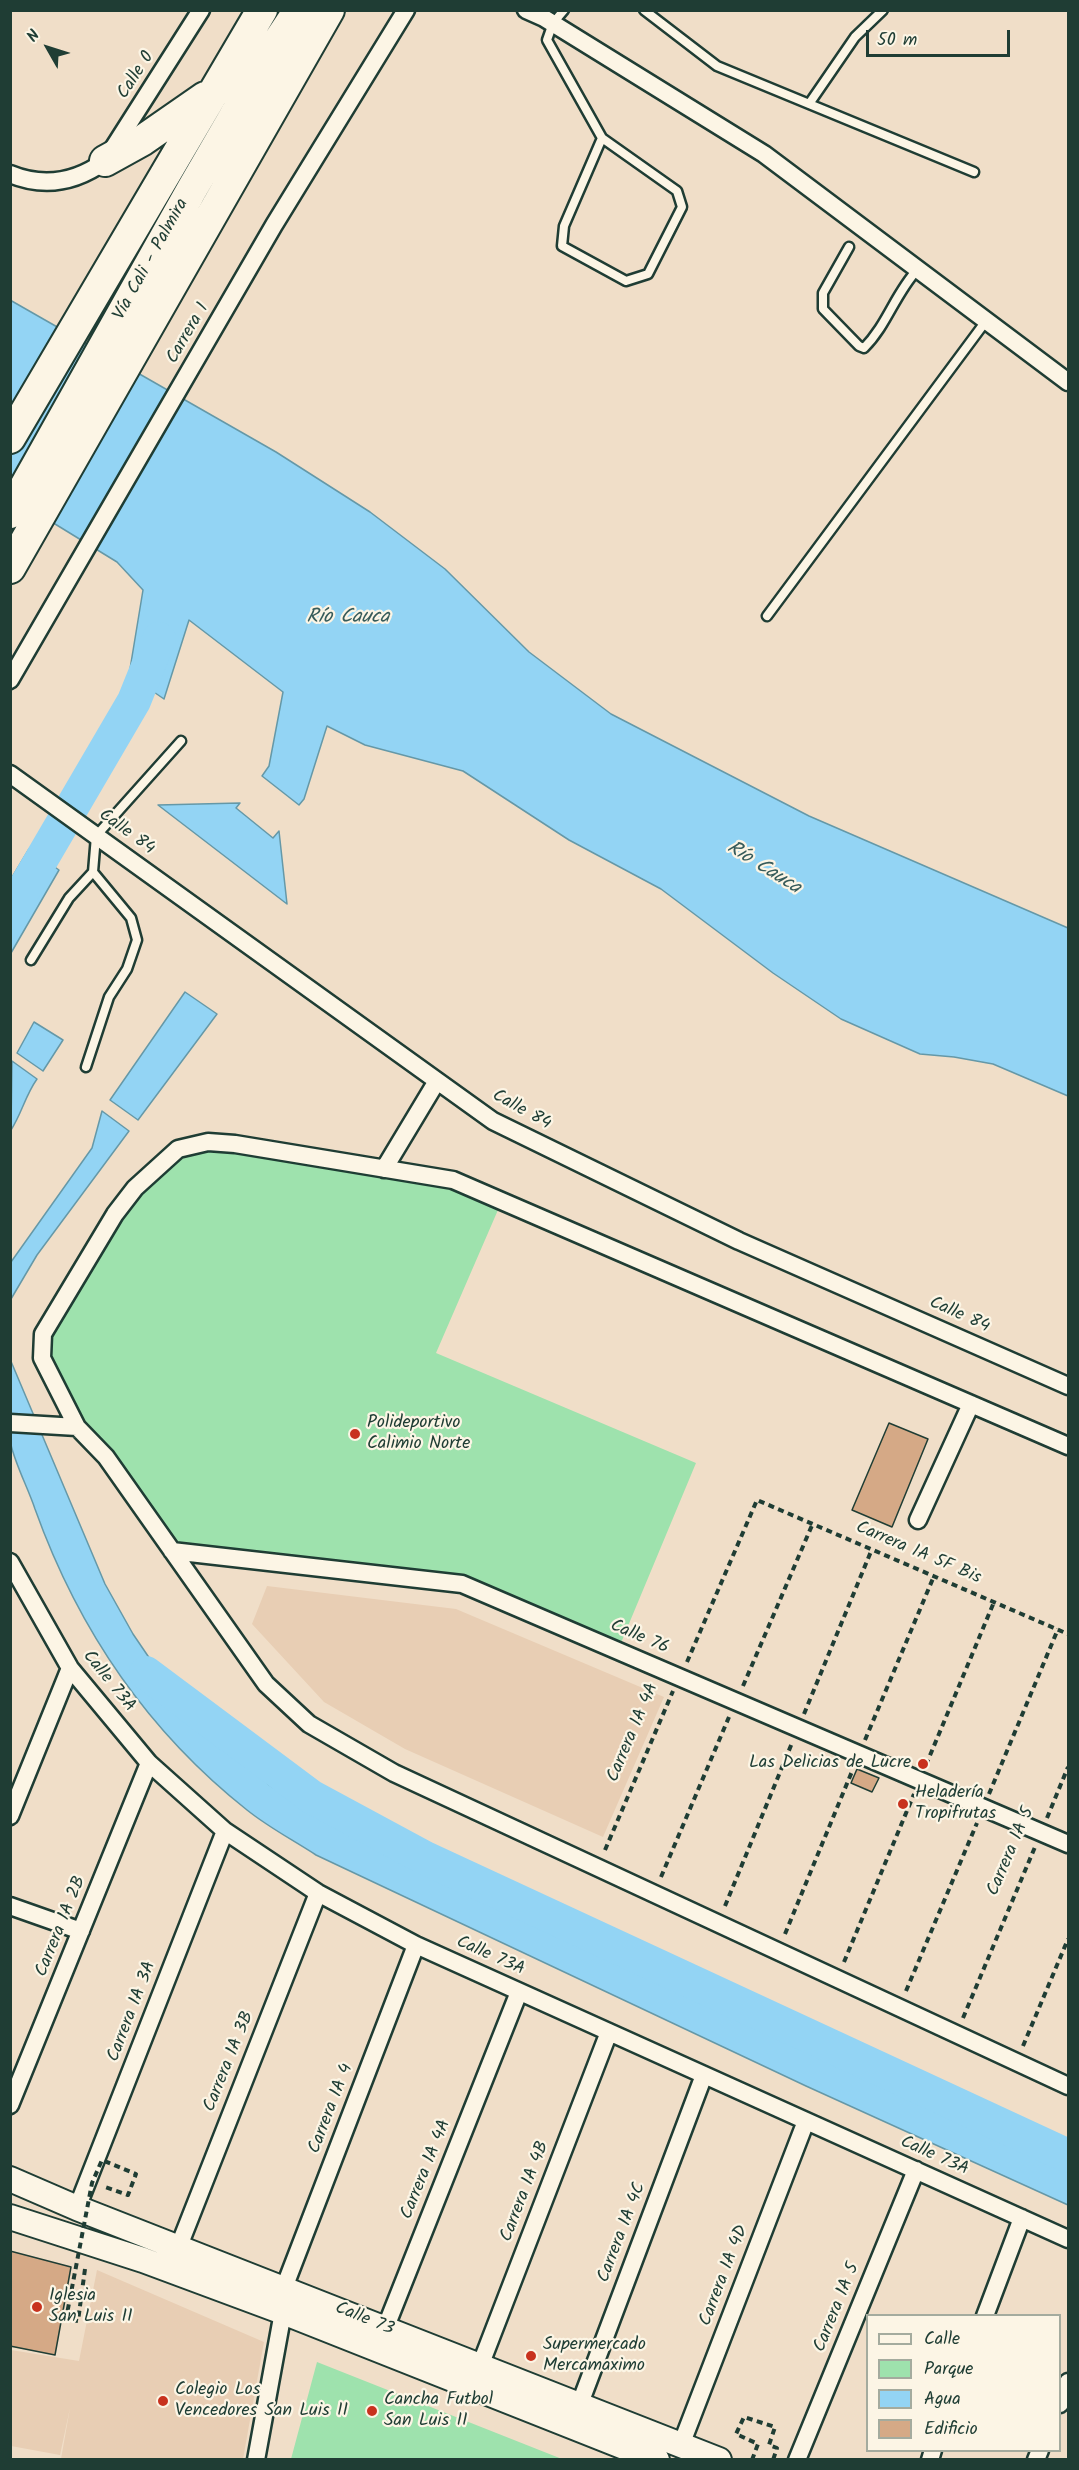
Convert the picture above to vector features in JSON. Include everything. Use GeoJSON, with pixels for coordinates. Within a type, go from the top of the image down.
{"type":"FeatureCollection","features":[{"type":"Feature","properties":{"kind":"highway","name":"Vía Cali - Palmira"},"geometry":{"type":"LineString","coordinates":[[10,438],[262,10]]}},
{"type":"Feature","properties":{"kind":"highway","name":"Vía Cali - Palmira"},"geometry":{"type":"LineString","coordinates":[[10,513],[192,189],[275,46],[299,10]]}},
{"type":"Feature","properties":{"kind":"highway"},"geometry":{"type":"LineString","coordinates":[[10,568],[329,10]]}},
{"type":"Feature","properties":{"kind":"highway"},"geometry":{"type":"LineString","coordinates":[[105,161],[143,140],[213,92]]}},
{"type":"Feature","properties":{"kind":"main road","name":"Calle 73"},"geometry":{"type":"LineString","coordinates":[[10,2179],[77,2208],[179,2246],[284,2300],[657,2460]]}},
{"type":"Feature","properties":{"kind":"main road","name":"Calle 73"},"geometry":{"type":"LineString","coordinates":[[10,2217],[143,2260],[385,2328],[719,2460]]}},
{"type":"Feature","properties":{"kind":"street","name":"Calle 0"},"geometry":{"type":"LineString","coordinates":[[105,161],[201,10]]}},
{"type":"Feature","properties":{"kind":"street","name":"Carrera 1"},"geometry":{"type":"LineString","coordinates":[[11,679],[274,225],[406,10]]}},
{"type":"Feature","properties":{"kind":"street"},"geometry":{"type":"LineString","coordinates":[[526,10],[545,17],[675,101],[748,143],[1068,382]]}},
{"type":"Feature","properties":{"kind":"street"},"geometry":{"type":"LineString","coordinates":[[10,174],[26,181],[59,181],[84,174],[105,161]]}},
{"type":"Feature","properties":{"kind":"street","name":"Calle 84"},"geometry":{"type":"LineString","coordinates":[[10,774],[493,1121],[739,1241],[1068,1386]]}},
{"type":"Feature","properties":{"kind":"street"},"geometry":{"type":"LineString","coordinates":[[384,1169],[437,1081]]}},
{"type":"Feature","properties":{"kind":"street"},"geometry":{"type":"LineString","coordinates":[[1068,1446],[453,1180],[235,1144],[208,1142],[178,1149],[135,1188],[116,1214],[43,1334],[42,1358],[77,1427],[106,1457],[266,1684],[309,1724],[404,1777],[1068,2086]]}},
{"type":"Feature","properties":{"kind":"street"},"geometry":{"type":"LineString","coordinates":[[918,1520],[970,1404]]}},
{"type":"Feature","properties":{"kind":"street"},"geometry":{"type":"LineString","coordinates":[[10,1423],[77,1427]]}},
{"type":"Feature","properties":{"kind":"street","name":"Calle 76"},"geometry":{"type":"LineString","coordinates":[[172,1551],[462,1584],[1068,1844]]}},
{"type":"Feature","properties":{"kind":"street","name":"Calle 73A"},"geometry":{"type":"LineString","coordinates":[[10,1562],[70,1668],[149,1763],[225,1831],[318,1893],[416,1945],[1068,2239]]}},
{"type":"Feature","properties":{"kind":"street"},"geometry":{"type":"LineString","coordinates":[[10,1816],[70,1668]]}},
{"type":"Feature","properties":{"kind":"street","name":"Carrera 1A 2B"},"geometry":{"type":"LineString","coordinates":[[10,2105],[149,1763]]}},
{"type":"Feature","properties":{"kind":"street","name":"Carrera 1A 3A"},"geometry":{"type":"LineString","coordinates":[[77,2208],[225,1831]]}},
{"type":"Feature","properties":{"kind":"street","name":"Carrera 1A 3B"},"geometry":{"type":"LineString","coordinates":[[179,2246],[318,1893]]}},
{"type":"Feature","properties":{"kind":"street"},"geometry":{"type":"LineString","coordinates":[[10,1906],[81,1931]]}},
{"type":"Feature","properties":{"kind":"street","name":"Carrera 1A 4"},"geometry":{"type":"LineString","coordinates":[[256,2460],[284,2300],[416,1945]]}},
{"type":"Feature","properties":{"kind":"street","name":"Carrera 1A 4A"},"geometry":{"type":"LineString","coordinates":[[385,2328],[519,1992]]}},
{"type":"Feature","properties":{"kind":"street","name":"Carrera 1A 4B"},"geometry":{"type":"LineString","coordinates":[[480,2366],[609,2032]]}},
{"type":"Feature","properties":{"kind":"street","name":"Carrera 1A 4C"},"geometry":{"type":"LineString","coordinates":[[579,2406],[704,2075]]}},
{"type":"Feature","properties":{"kind":"street","name":"Carrera 1A 4D"},"geometry":{"type":"LineString","coordinates":[[681,2445],[806,2121]]}},
{"type":"Feature","properties":{"kind":"street","name":"Carrera 1A 5"},"geometry":{"type":"LineString","coordinates":[[797,2460],[916,2170]]}},
{"type":"Feature","properties":{"kind":"street"},"geometry":{"type":"LineString","coordinates":[[986,2314],[1022,2218]]}},
{"type":"Feature","properties":{"kind":"street"},"geometry":{"type":"LineString","coordinates":[[1061,2399],[1068,2382]]}},
{"type":"Feature","properties":{"kind":"lane"},"geometry":{"type":"LineString","coordinates":[[564,10],[545,17],[547,40],[603,138],[677,191],[682,207],[648,274],[626,281],[562,246],[564,226],[603,138]]}},
{"type":"Feature","properties":{"kind":"lane"},"geometry":{"type":"LineString","coordinates":[[644,10],[717,66],[974,172]]}},
{"type":"Feature","properties":{"kind":"lane"},"geometry":{"type":"LineString","coordinates":[[809,104],[855,37],[884,10]]}},
{"type":"Feature","properties":{"kind":"lane"},"geometry":{"type":"LineString","coordinates":[[849,247],[823,293],[823,309],[859,346],[864,348],[885,323],[908,280],[917,270]]}},
{"type":"Feature","properties":{"kind":"lane"},"geometry":{"type":"LineString","coordinates":[[767,616],[986,321]]}},
{"type":"Feature","properties":{"kind":"lane"},"geometry":{"type":"LineString","coordinates":[[31,960],[69,898],[93,872],[96,836],[181,741]]}},
{"type":"Feature","properties":{"kind":"lane"},"geometry":{"type":"LineString","coordinates":[[86,1067],[109,997],[127,969],[137,940],[131,918],[93,872]]}},
{"type":"Feature","properties":{"kind":"path","name":"Carrera 1A 5F Bis"},"geometry":{"type":"LineString","coordinates":[[758,1500],[1068,1634]]}},
{"type":"Feature","properties":{"kind":"path","name":"Carrera 1A 4A"},"geometry":{"type":"LineString","coordinates":[[605,1850],[758,1500]]}},
{"type":"Feature","properties":{"kind":"path","name":"Carrera 1A 5"},"geometry":{"type":"LineString","coordinates":[[963,2018],[1068,1767]]}},
{"type":"Feature","properties":{"kind":"path"},"geometry":{"type":"LineString","coordinates":[[1023,2046],[1068,1939]]}},
{"type":"Feature","properties":{"kind":"path"},"geometry":{"type":"LineString","coordinates":[[85,2269],[78,2321],[66,2319],[92,2183],[102,2160],[136,2174],[128,2195],[102,2186]]}},
{"type":"Feature","properties":{"kind":"path"},"geometry":{"type":"LineString","coordinates":[[752,2460],[758,2444],[736,2434],[744,2416],[775,2427],[769,2445],[777,2448],[773,2460]]}},
{"type":"Feature","properties":{"kind":"shaded area"},"geometry":{"type":"Polygon","coordinates":[[[267,1586],[456,1609],[664,1697],[603,1837],[405,1749],[324,1702],[252,1624],[267,1586]]]}},
{"type":"Feature","properties":{"kind":"shaded area","name":"Colegio Los Vencedores San Luis II"},"geometry":{"type":"Polygon","coordinates":[[[97,2270],[264,2342],[243,2459],[61,2459],[70,2408],[60,2455],[11,2446],[11,2350],[79,2361],[97,2270]]]}},
{"type":"Feature","properties":{"kind":"green space","name":"Polideportivo Calimio Norte"},"geometry":{"type":"Polygon","coordinates":[[[208,1142],[453,1180],[501,1203],[436,1353],[696,1463],[618,1650],[485,1591],[172,1551],[93,1440],[42,1344],[115,1214],[178,1149],[208,1142]]]}},
{"type":"Feature","properties":{"kind":"green space","name":"Cancha Futbol San Luis II"},"geometry":{"type":"Polygon","coordinates":[[[317,2362],[562,2459],[291,2459],[317,2362]]]}},
{"type":"Feature","properties":{"kind":"water","name":"Río Cauca"},"geometry":{"type":"Polygon","coordinates":[[[10,300],[276,452],[370,512],[445,569],[529,652],[611,714],[809,816],[1068,928],[1068,1096],[993,1064],[920,1054],[841,1019],[773,973],[661,889],[569,840],[463,771],[365,745],[327,726],[304,799],[299,805],[262,776],[269,766],[283,692],[189,620],[164,699],[129,675],[143,590],[117,562],[11,497],[10,300]]]}},
{"type":"Feature","properties":{"kind":"water"},"geometry":{"type":"Polygon","coordinates":[[[240,803],[236,808],[273,838],[279,831],[287,904],[158,805],[240,803]]]}},
{"type":"Feature","properties":{"kind":"water"},"geometry":{"type":"Polygon","coordinates":[[[29,849],[59,870],[11,953],[11,879],[29,849]]]}},
{"type":"Feature","properties":{"kind":"water"},"geometry":{"type":"Polygon","coordinates":[[[185,992],[217,1014],[138,1120],[110,1100],[185,992]]]}},
{"type":"Feature","properties":{"kind":"water"},"geometry":{"type":"Polygon","coordinates":[[[34,1022],[63,1040],[43,1071],[17,1053],[34,1022]]]}},
{"type":"Feature","properties":{"kind":"water"},"geometry":{"type":"Polygon","coordinates":[[[12,1061],[37,1079],[11,1130],[12,1061]]]}},
{"type":"Feature","properties":{"kind":"water"},"geometry":{"type":"Polygon","coordinates":[[[102,1111],[129,1131],[37,1255],[11,1299],[11,1262],[92,1148],[102,1111]]]}},
{"type":"Feature","properties":{"kind":"water"},"geometry":{"type":"Polygon","coordinates":[[[10,1359],[105,1584],[133,1634],[167,1684],[212,1732],[268,1784],[332,1825],[1068,2167],[1068,2205],[806,2086],[316,1855],[247,1810],[177,1746],[147,1711],[119,1675],[72,1595],[52,1553],[11,1445],[10,1359]]]}},
{"type":"Feature","properties":{"kind":"building"},"geometry":{"type":"Polygon","coordinates":[[[889,1423],[928,1439],[892,1527],[852,1510],[889,1423]]]}},
{"type":"Feature","properties":{"kind":"building"},"geometry":{"type":"Polygon","coordinates":[[[857,1769],[879,1778],[872,1792],[851,1783],[857,1769]]]}},
{"type":"Feature","properties":{"kind":"building","name":"Iglesia San Luis II"},"geometry":{"type":"Polygon","coordinates":[[[10,2251],[71,2267],[55,2355],[10,2346],[10,2251]]]}},
{"type":"Feature","properties":{"kind":"waterway"},"geometry":{"type":"LineString","coordinates":[[10,913],[134,701],[159,639]]}},
{"type":"Feature","properties":{"kind":"waterway"},"geometry":{"type":"LineString","coordinates":[[146,1673],[312,1797],[425,1858],[1068,2156]]}},
{"type":"Feature","properties":{"kind":"place","name":"Polideportivo Calimio Norte"},"geometry":{"type":"Point","coordinates":[355,1434]}},
{"type":"Feature","properties":{"kind":"place","name":"Las Delicias de Lucre"},"geometry":{"type":"Point","coordinates":[923,1764]}},
{"type":"Feature","properties":{"kind":"place","name":"Heladería Tropifrutas"},"geometry":{"type":"Point","coordinates":[903,1804]}},
{"type":"Feature","properties":{"kind":"place","name":"Iglesia San Luis II"},"geometry":{"type":"Point","coordinates":[37,2307]}},
{"type":"Feature","properties":{"kind":"place","name":"Supermercado Mercamaximo"},"geometry":{"type":"Point","coordinates":[531,2356]}},
{"type":"Feature","properties":{"kind":"place","name":"Colegio Los Vencedores San Luis II"},"geometry":{"type":"Point","coordinates":[163,2401]}},
{"type":"Feature","properties":{"kind":"place","name":"Cancha Futbol San Luis II"},"geometry":{"type":"Point","coordinates":[372,2411]}}]}
